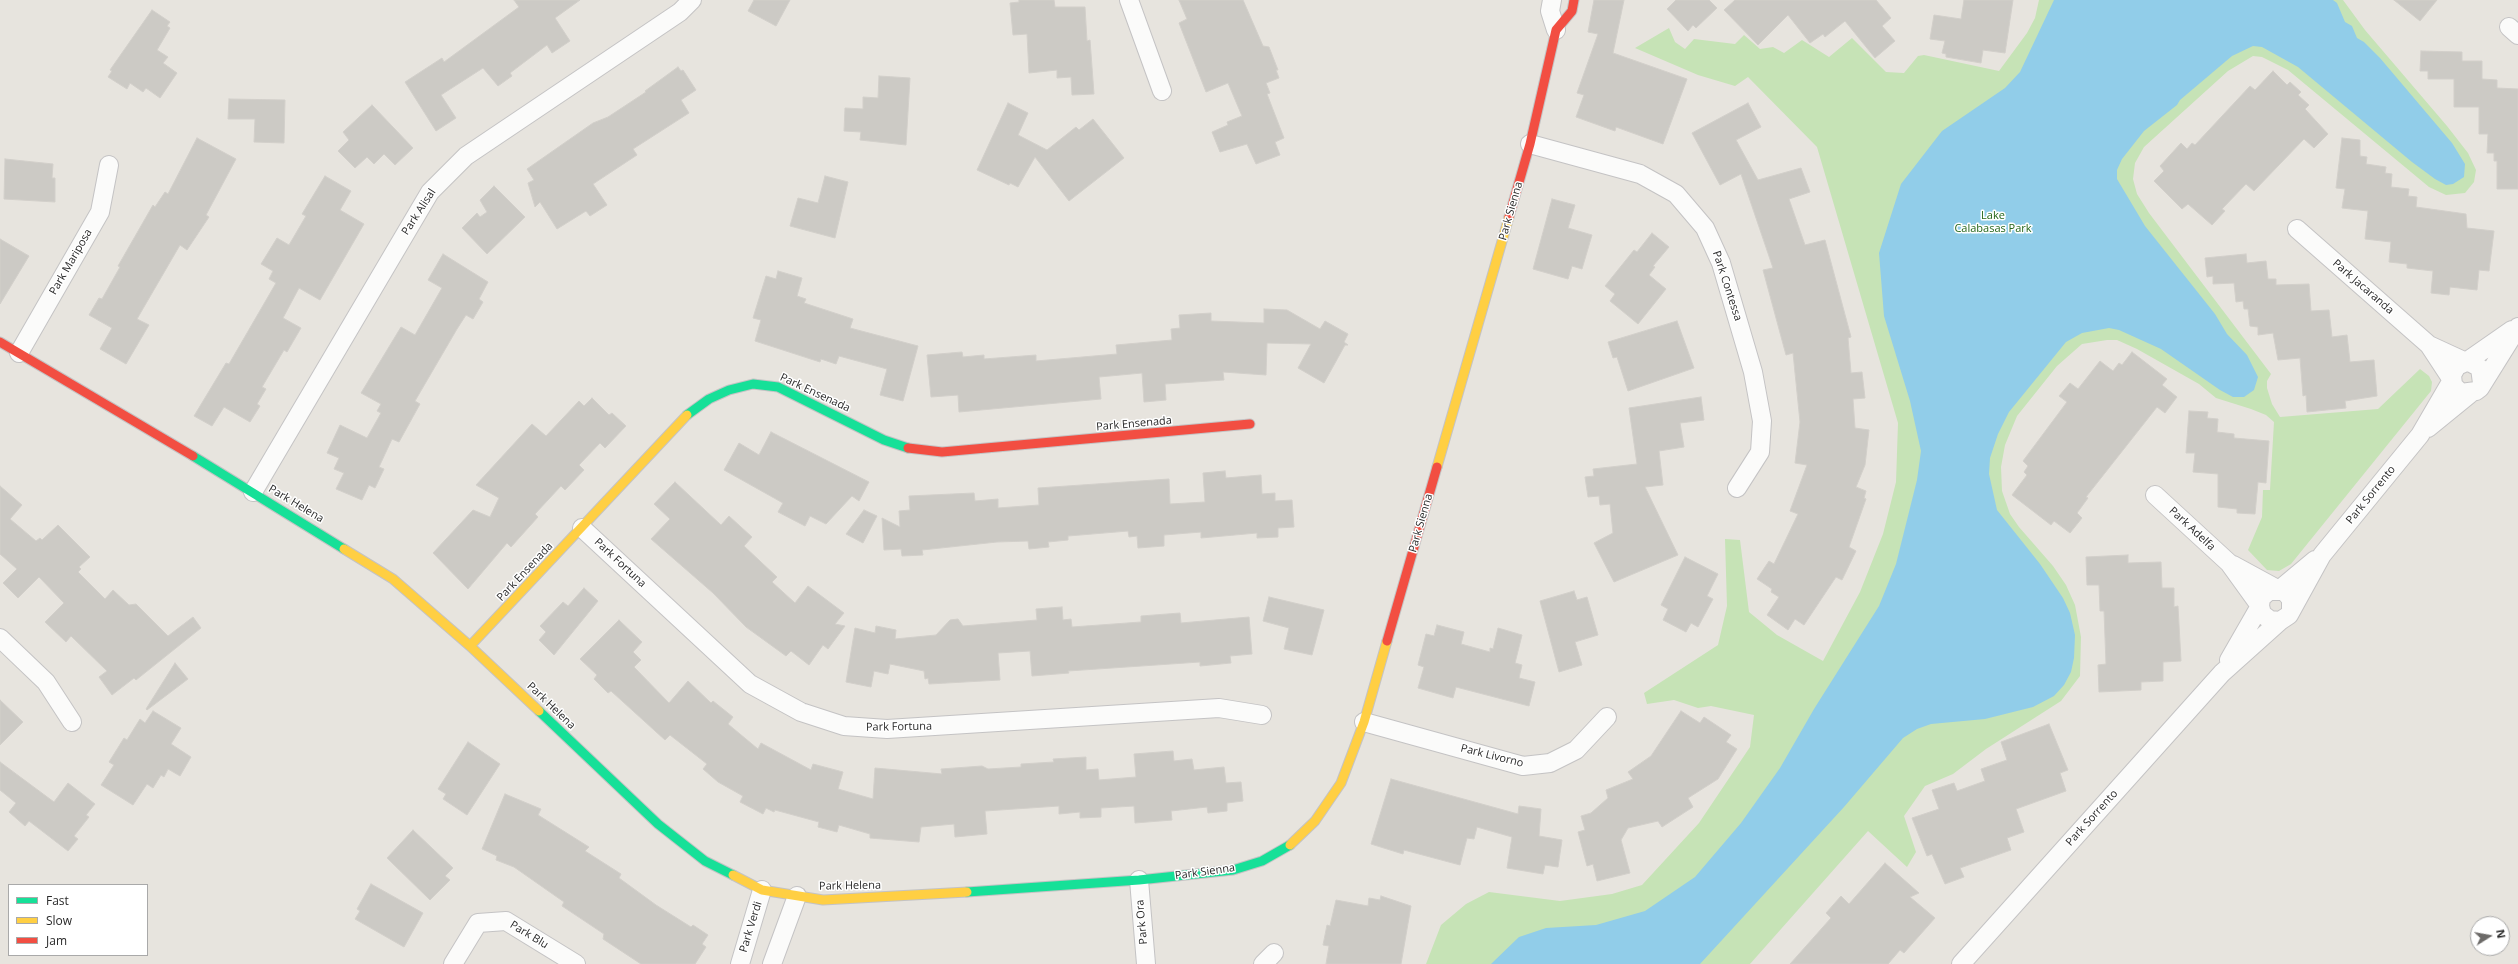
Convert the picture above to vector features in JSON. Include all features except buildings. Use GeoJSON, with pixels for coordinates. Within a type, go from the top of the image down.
{"type":"FeatureCollection","features":[{"type":"Feature","properties":{"kind":"street","name":"Park Alisal"},"geometry":{"type":"LineString","coordinates":[[253,492],[430,192],[466,156],[680,12],[692,0]]}},
{"type":"Feature","properties":{"kind":"street"},"geometry":{"type":"LineString","coordinates":[[1129,0],[1162,91]]}},
{"type":"Feature","properties":{"kind":"street"},"geometry":{"type":"LineString","coordinates":[[1552,0],[1550,11],[1556,30]]}},
{"type":"Feature","properties":{"kind":"street","name":"Park Sienna"},"geometry":{"type":"LineString","coordinates":[[1139,880],[1233,870],[1262,860],[1294,842],[1315,821],[1341,783],[1364,722],[1530,144],[1556,30],[1572,11],[1574,0]]}},
{"type":"Feature","properties":{"kind":"street","name":"Park Contessa"},"geometry":{"type":"LineString","coordinates":[[1530,144],[1640,174],[1676,194],[1705,228],[1721,263],[1753,372],[1762,421],[1760,452],[1737,488]]}},
{"type":"Feature","properties":{"kind":"street","name":"Park Mariposa"},"geometry":{"type":"LineString","coordinates":[[19,353],[100,212],[109,165]]}},
{"type":"Feature","properties":{"kind":"street","name":"Park Jacaranda"},"geometry":{"type":"LineString","coordinates":[[2297,229],[2429,345],[2452,380]]}},
{"type":"Feature","properties":{"kind":"street","name":"Park Sorrento"},"geometry":{"type":"LineString","coordinates":[[2466,362],[2518,326]]}},
{"type":"Feature","properties":{"kind":"street","name":"Park Sorrento"},"geometry":{"type":"LineString","coordinates":[[2420,435],[2477,388],[2518,326]]}},
{"type":"Feature","properties":{"kind":"street","name":"Park Helena"},"geometry":{"type":"LineString","coordinates":[[0,342],[253,492],[393,579],[470,646],[658,824],[705,861],[762,890],[796,896],[841,900],[1139,880]]}},
{"type":"Feature","properties":{"kind":"street","name":"Park Jacaranda"},"geometry":{"type":"LineString","coordinates":[[2429,345],[2466,362]]}},
{"type":"Feature","properties":{"kind":"street"},"geometry":{"type":"LineString","coordinates":[[2466,362],[2480,368],[2483,378],[2477,388],[2461,393],[2452,380],[2457,366],[2466,362]]}},
{"type":"Feature","properties":{"kind":"street","name":"Park Sorrento"},"geometry":{"type":"LineString","coordinates":[[1961,964],[2222,673],[2286,615],[2322,555],[2420,435],[2452,380]]}},
{"type":"Feature","properties":{"kind":"street","name":"Park Ensenada"},"geometry":{"type":"LineString","coordinates":[[470,646],[688,414],[709,399],[729,390],[753,384],[778,387],[884,440],[911,449],[942,452],[1250,424]]}},
{"type":"Feature","properties":{"kind":"street","name":"Park Adelfa"},"geometry":{"type":"LineString","coordinates":[[2155,495],[2229,563],[2260,606]]}},
{"type":"Feature","properties":{"kind":"street","name":"Park Fortuna"},"geometry":{"type":"LineString","coordinates":[[582,528],[750,684],[801,712],[844,726],[887,729],[1219,708],[1262,715]]}},
{"type":"Feature","properties":{"kind":"street","name":"Park Sorrento"},"geometry":{"type":"LineString","coordinates":[[2279,590],[2322,555]]}},
{"type":"Feature","properties":{"kind":"street","name":"Park Adelfa"},"geometry":{"type":"LineString","coordinates":[[2229,563],[2279,590]]}},
{"type":"Feature","properties":{"kind":"street"},"geometry":{"type":"LineString","coordinates":[[2274,589],[2279,590],[2291,599],[2286,615],[2275,622],[2265,618],[2260,606],[2264,594],[2274,589]]}},
{"type":"Feature","properties":{"kind":"street","name":"Park Sorrento"},"geometry":{"type":"LineString","coordinates":[[2222,673],[2260,606]]}},
{"type":"Feature","properties":{"kind":"street"},"geometry":{"type":"LineString","coordinates":[[0,638],[46,682],[72,722]]}},
{"type":"Feature","properties":{"kind":"street","name":"Park Livorno"},"geometry":{"type":"LineString","coordinates":[[1364,722],[1523,766],[1550,763],[1576,750],[1607,717]]}},
{"type":"Feature","properties":{"kind":"street","name":"Park Ora"},"geometry":{"type":"LineString","coordinates":[[1139,880],[1146,964]]}},
{"type":"Feature","properties":{"kind":"street","name":"Park Verdi"},"geometry":{"type":"LineString","coordinates":[[740,964],[762,890]]}},
{"type":"Feature","properties":{"kind":"street"},"geometry":{"type":"LineString","coordinates":[[772,964],[796,896]]}},
{"type":"Feature","properties":{"kind":"street","name":"Park Blu"},"geometry":{"type":"LineString","coordinates":[[453,964],[478,923],[506,921],[576,964]]}},
{"type":"Feature","properties":{"kind":"green space","name":"Lake Calabasas Park"},"geometry":{"type":"Polygon","coordinates":[[[2039,0],[2343,0],[2365,30],[2447,126],[2468,153],[2476,170],[2474,182],[2465,193],[2446,195],[2429,187],[2288,70],[2262,57],[2253,56],[2228,71],[2144,147],[2135,163],[2133,179],[2137,194],[2149,213],[2271,374],[2267,381],[2267,388],[2272,404],[2280,417],[2378,409],[2420,369],[2429,376],[2432,382],[2431,391],[2291,564],[2279,571],[2267,570],[2248,550],[2262,517],[2263,490],[2270,490],[2274,422],[2266,415],[2216,398],[2199,384],[2137,349],[2117,340],[2082,344],[2057,366],[2017,416],[2005,445],[2001,467],[2002,491],[2010,514],[2019,527],[2053,566],[2066,585],[2075,605],[2081,637],[2080,676],[2061,701],[1986,749],[1953,774],[1925,786],[1904,816],[1916,852],[1907,867],[1868,831],[1750,964],[1426,964],[1441,925],[1466,904],[1489,892],[1560,901],[1612,894],[1642,885],[1699,823],[1750,747],[1754,715],[1711,706],[1698,708],[1674,700],[1647,704],[1644,693],[1718,645],[1727,606],[1725,539],[1740,540],[1749,612],[1777,635],[1823,661],[1860,592],[1883,534],[1896,482],[1898,423],[1817,147],[1748,77],[1735,86],[1698,75],[1635,48],[1669,28],[1675,42],[1685,49],[1694,39],[1735,44],[1744,35],[1760,49],[1773,47],[1784,53],[1802,40],[1829,57],[1852,38],[1886,72],[1904,73],[1918,56],[1924,55],[1999,71],[2027,33],[2035,18],[2039,0]]]}},
{"type":"Feature","properties":{"kind":"water","name":"Lake Calabasas Park"},"geometry":{"type":"Polygon","coordinates":[[[2054,0],[2333,0],[2337,3],[2345,22],[2352,26],[2357,38],[2364,42],[2380,58],[2452,143],[2465,164],[2464,177],[2453,184],[2446,185],[2435,179],[2412,162],[2298,67],[2262,47],[2253,46],[2232,56],[2180,100],[2177,105],[2144,131],[2122,159],[2117,170],[2117,179],[2145,226],[2215,314],[2227,334],[2247,355],[2258,377],[2254,390],[2244,397],[2233,397],[2220,390],[2161,349],[2119,330],[2109,328],[2082,333],[2066,342],[2009,412],[1998,434],[1990,458],[1989,474],[1997,510],[2040,564],[2063,598],[2070,613],[2075,635],[2074,658],[2071,672],[2064,685],[2054,696],[2033,707],[1985,719],[1931,724],[1917,729],[1903,738],[1844,807],[1700,964],[1491,964],[1519,937],[1546,928],[1596,925],[1645,911],[1695,877],[1741,823],[1780,768],[1814,709],[1879,606],[1896,564],[1917,480],[1921,451],[1910,401],[1884,316],[1879,253],[1901,184],[1942,131],[2005,88],[2020,72],[2054,0]]]}},
{"type":"Feature","properties":{"kind":"traffic: fast"},"geometry":{"type":"LineString","coordinates":[[687,415],[709,399],[729,390],[753,384],[778,387],[884,440],[908,448]]}},
{"type":"Feature","properties":{"kind":"traffic: fast"},"geometry":{"type":"LineString","coordinates":[[193,456],[344,549]]}},
{"type":"Feature","properties":{"kind":"traffic: fast"},"geometry":{"type":"LineString","coordinates":[[539,711],[658,824],[705,861],[733,875]]}},
{"type":"Feature","properties":{"kind":"traffic: fast"},"geometry":{"type":"LineString","coordinates":[[967,892],[1139,880],[1233,870],[1262,861],[1290,845]]}},
{"type":"Feature","properties":{"kind":"traffic: slow"},"geometry":{"type":"LineString","coordinates":[[1437,467],[1509,217]]}},
{"type":"Feature","properties":{"kind":"traffic: slow"},"geometry":{"type":"LineString","coordinates":[[470,646],[687,415]]}},
{"type":"Feature","properties":{"kind":"traffic: slow"},"geometry":{"type":"LineString","coordinates":[[344,549],[393,579],[470,646],[539,711]]}},
{"type":"Feature","properties":{"kind":"traffic: slow"},"geometry":{"type":"LineString","coordinates":[[1290,845],[1315,821],[1341,783],[1364,722],[1387,641]]}},
{"type":"Feature","properties":{"kind":"traffic: slow"},"geometry":{"type":"LineString","coordinates":[[733,875],[762,890],[823,900],[967,892]]}},
{"type":"Feature","properties":{"kind":"traffic: jam"},"geometry":{"type":"LineString","coordinates":[[1509,217],[1530,144],[1556,30],[1572,11],[1574,0]]}},
{"type":"Feature","properties":{"kind":"traffic: jam"},"geometry":{"type":"LineString","coordinates":[[0,342],[193,456]]}},
{"type":"Feature","properties":{"kind":"traffic: jam"},"geometry":{"type":"LineString","coordinates":[[908,448],[942,452],[1250,424]]}},
{"type":"Feature","properties":{"kind":"traffic: jam"},"geometry":{"type":"LineString","coordinates":[[1387,641],[1437,467]]}}]}
